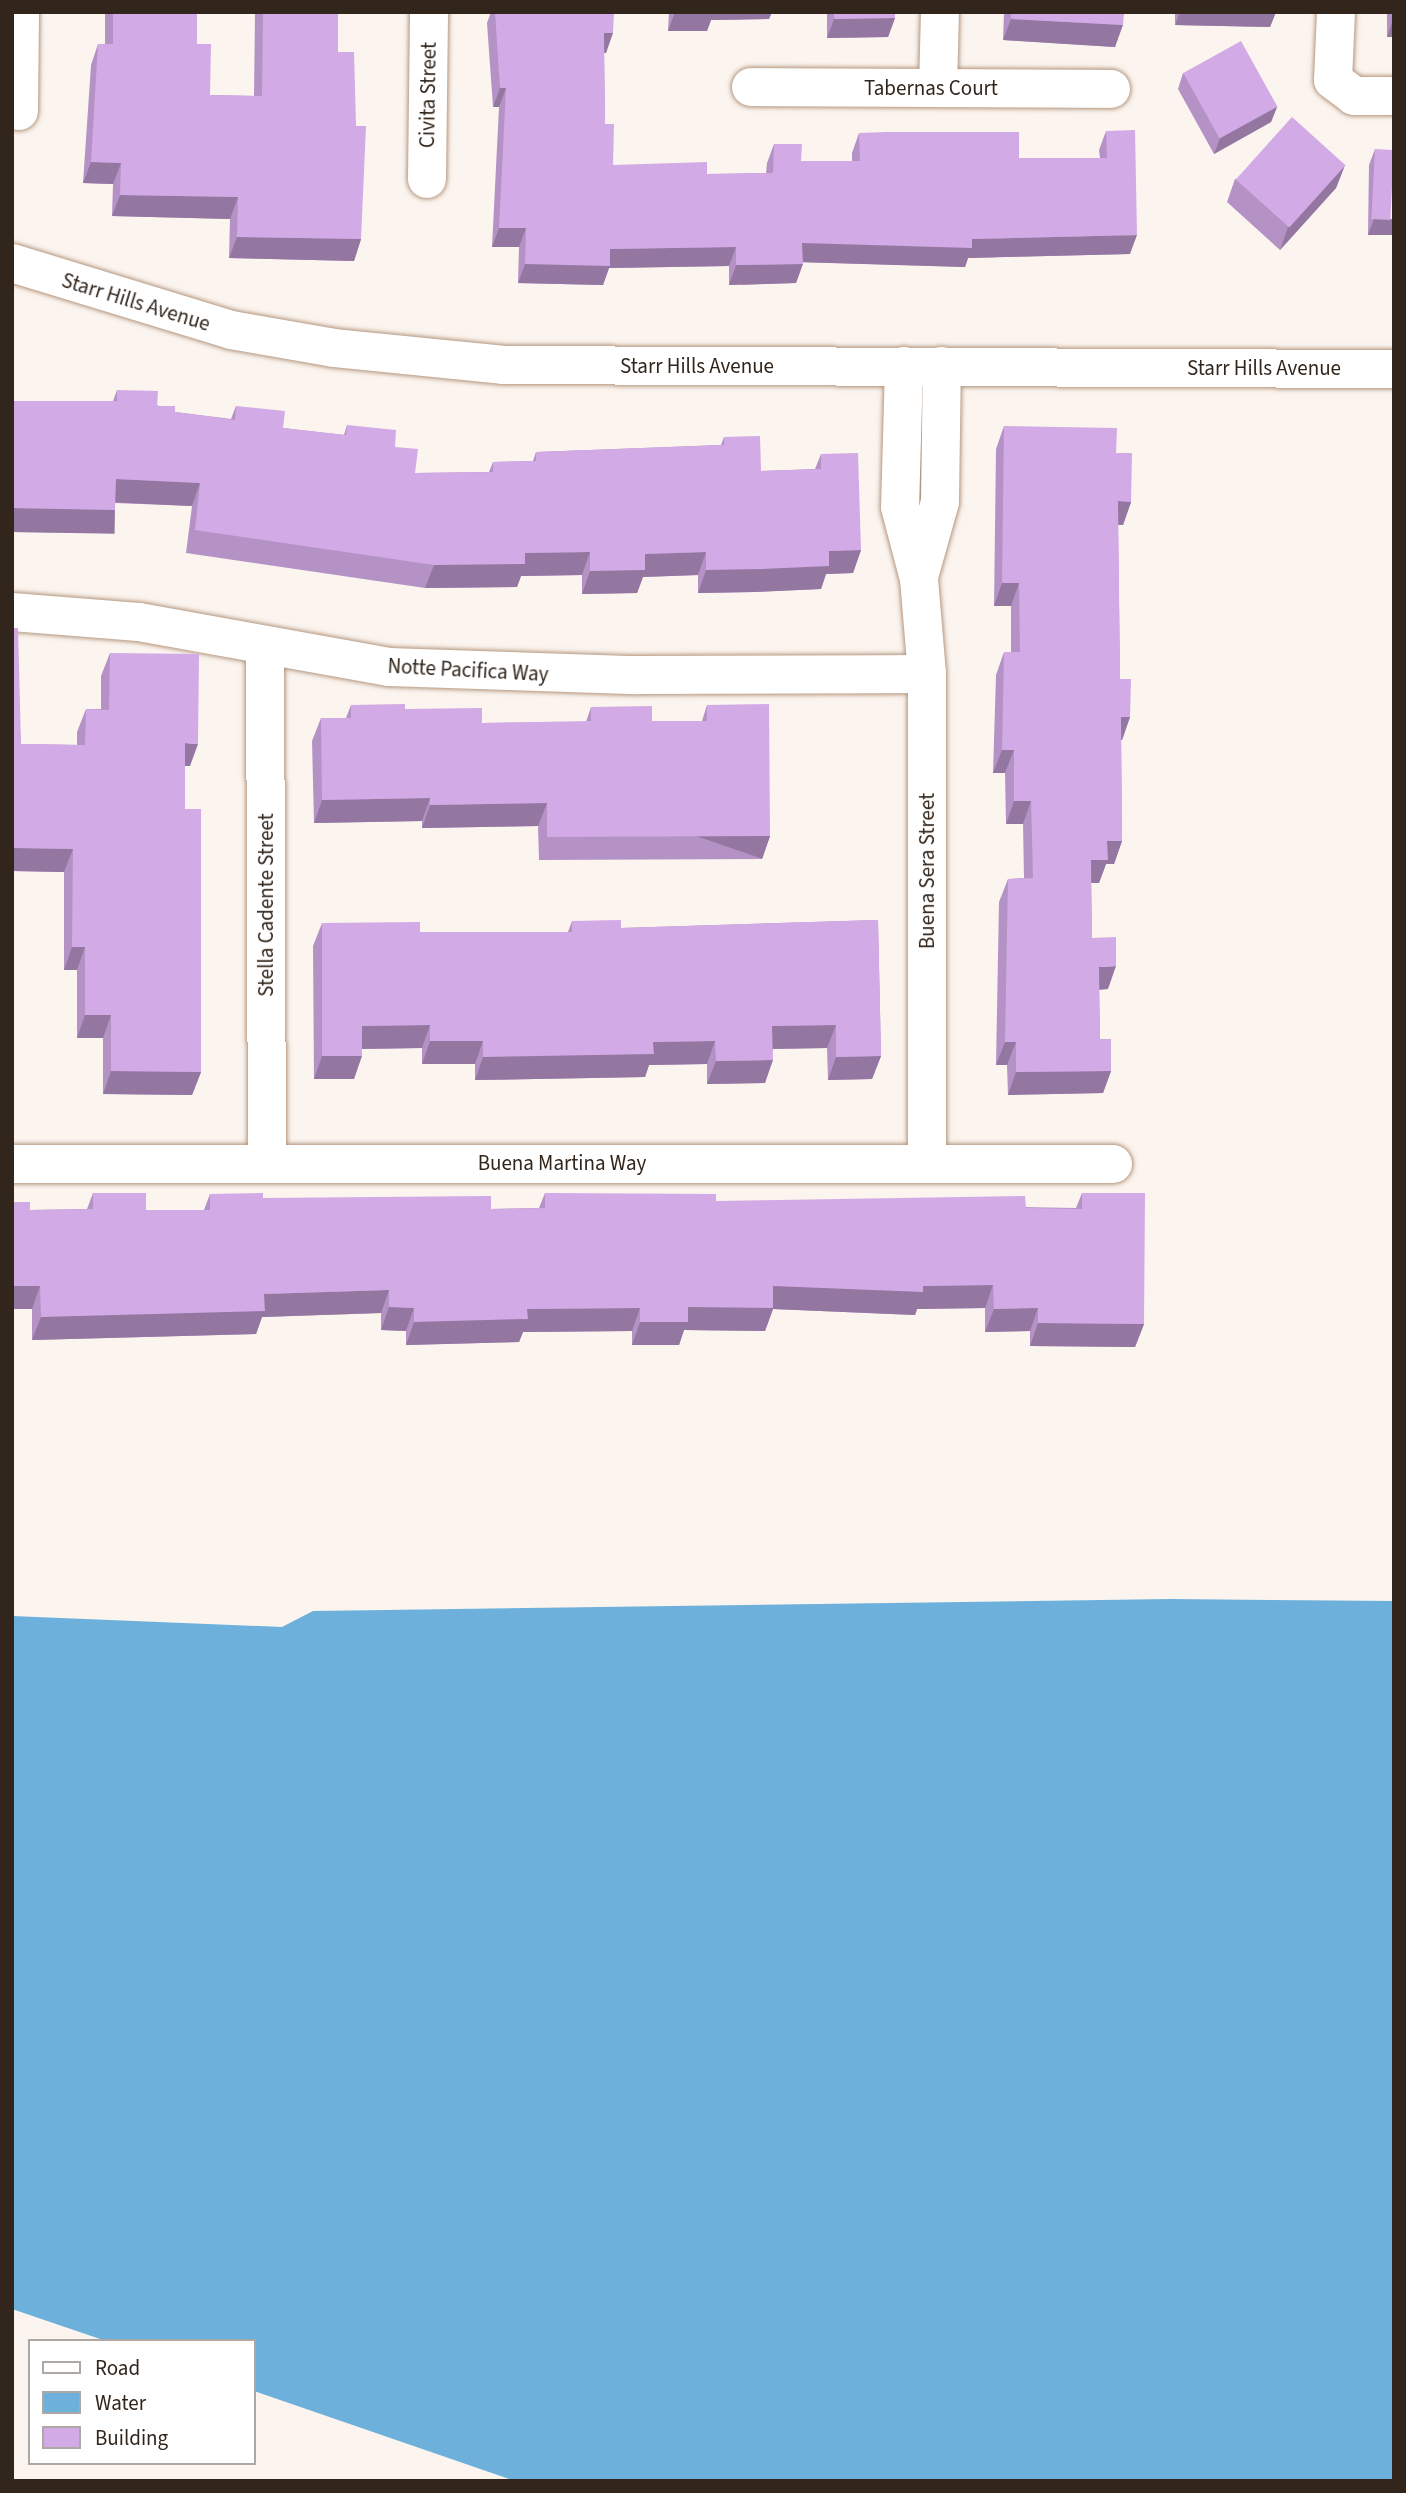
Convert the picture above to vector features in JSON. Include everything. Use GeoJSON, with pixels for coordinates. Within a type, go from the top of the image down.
{"type":"FeatureCollection","features":[{"type":"Feature","properties":{"kind":"street"},"geometry":{"type":"LineString","coordinates":[[19,111],[20,12]]}},
{"type":"Feature","properties":{"kind":"street","name":"Civita Street"},"geometry":{"type":"LineString","coordinates":[[427,179],[429,12]]}},
{"type":"Feature","properties":{"kind":"street"},"geometry":{"type":"LineString","coordinates":[[938,88],[940,12]]}},
{"type":"Feature","properties":{"kind":"street"},"geometry":{"type":"LineString","coordinates":[[1336,12],[1332,70],[1340,90],[1368,99],[1394,96]]}},
{"type":"Feature","properties":{"kind":"street","name":"Tabernas Court"},"geometry":{"type":"LineString","coordinates":[[751,86],[1111,89]]}},
{"type":"Feature","properties":{"kind":"street","name":"Starr Hills Avenue"},"geometry":{"type":"LineString","coordinates":[[12,263],[231,330],[402,356],[503,365],[1394,369]]}},
{"type":"Feature","properties":{"kind":"street","name":"Buena Sera Street"},"geometry":{"type":"LineString","coordinates":[[904,366],[900,507],[919,579],[928,674],[926,1163]]}},
{"type":"Feature","properties":{"kind":"street","name":"Buena Sera Street"},"geometry":{"type":"LineString","coordinates":[[919,579],[940,502],[942,366]]}},
{"type":"Feature","properties":{"kind":"street","name":"Notte Pacifica Way"},"geometry":{"type":"LineString","coordinates":[[12,612],[139,622],[265,647],[388,667],[505,673],[928,674]]}},
{"type":"Feature","properties":{"kind":"street","name":"Stella Cadente Street"},"geometry":{"type":"LineString","coordinates":[[265,647],[267,1163]]}},
{"type":"Feature","properties":{"kind":"street","name":"Buena Martina Way"},"geometry":{"type":"LineString","coordinates":[[12,1164],[1113,1164]]}},
{"type":"Feature","properties":{"kind":"water"},"geometry":{"type":"Polygon","coordinates":[[[1170,1599],[1394,1601],[1394,2481],[515,2481],[256,2392],[256,2339],[100,2339],[12,2309],[12,1616],[282,1627],[313,1611],[1170,1599]]]}},
{"type":"Feature","properties":{"kind":"building"},"geometry":{"type":"Polygon","coordinates":[[[113,12],[197,12],[197,44],[211,44],[210,95],[262,96],[263,12],[338,12],[338,52],[354,52],[356,126],[366,126],[361,239],[237,237],[238,197],[120,195],[121,163],[91,162],[98,44],[113,44],[113,12]]]}},
{"type":"Feature","properties":{"kind":"building"},"geometry":{"type":"Polygon","coordinates":[[[495,12],[614,12],[613,33],[604,33],[605,124],[614,124],[613,165],[707,162],[707,174],[773,173],[774,144],[802,144],[801,161],[860,161],[859,133],[886,132],[1019,132],[1019,158],[1107,158],[1106,131],[1135,130],[1137,235],[972,239],[972,248],[802,243],[803,264],[736,265],[736,247],[610,249],[610,266],[525,264],[526,228],[499,228],[506,88],[500,88],[495,12]]]}},
{"type":"Feature","properties":{"kind":"building"},"geometry":{"type":"Polygon","coordinates":[[[834,12],[895,12],[895,18],[834,19],[834,12]]]}},
{"type":"Feature","properties":{"kind":"building"},"geometry":{"type":"Polygon","coordinates":[[[1011,12],[1124,12],[1123,25],[1011,19],[1011,12]]]}},
{"type":"Feature","properties":{"kind":"building"},"geometry":{"type":"Polygon","coordinates":[[[1241,41],[1277,107],[1220,139],[1183,73],[1241,41]]]}},
{"type":"Feature","properties":{"kind":"building"},"geometry":{"type":"Polygon","coordinates":[[[1292,117],[1346,165],[1289,228],[1236,179],[1292,117]]]}},
{"type":"Feature","properties":{"kind":"building"},"geometry":{"type":"Polygon","coordinates":[[[1375,149],[1394,150],[1390,220],[1371,219],[1375,149]]]}},
{"type":"Feature","properties":{"kind":"building"},"geometry":{"type":"Polygon","coordinates":[[[117,390],[158,391],[157,406],[175,406],[175,412],[235,420],[236,406],[285,411],[283,428],[346,435],[347,425],[396,430],[395,447],[418,449],[415,473],[493,472],[493,462],[536,461],[536,452],[724,445],[724,437],[760,436],[761,471],[821,469],[821,454],[858,453],[861,550],[829,551],[829,566],[762,569],[706,570],[706,552],[645,554],[645,570],[590,571],[590,552],[525,553],[525,564],[434,565],[195,530],[200,483],[116,479],[115,510],[12,508],[12,401],[117,401],[117,390]]]}},
{"type":"Feature","properties":{"kind":"building"},"geometry":{"type":"Polygon","coordinates":[[[1004,426],[1117,428],[1116,453],[1132,453],[1131,502],[1118,501],[1120,679],[1131,679],[1130,717],[1121,717],[1122,841],[1107,841],[1108,860],[1091,860],[1092,938],[1116,937],[1116,966],[1099,967],[1100,1039],[1111,1039],[1111,1071],[1016,1072],[1016,1042],[1005,1042],[1008,879],[1033,878],[1031,801],[1014,801],[1014,750],[1002,750],[1004,652],[1020,652],[1019,583],[1002,583],[1004,426]]]}},
{"type":"Feature","properties":{"kind":"building"},"geometry":{"type":"Polygon","coordinates":[[[12,628],[18,628],[21,744],[85,745],[86,709],[109,710],[110,653],[199,654],[198,744],[185,743],[185,809],[201,809],[201,1072],[111,1071],[111,1015],[85,1015],[85,947],[72,947],[73,849],[14,848],[12,1048],[12,628]]]}},
{"type":"Feature","properties":{"kind":"building"},"geometry":{"type":"Polygon","coordinates":[[[405,704],[405,709],[482,708],[482,723],[591,721],[591,707],[652,706],[652,721],[707,721],[707,705],[769,704],[770,836],[547,837],[547,803],[430,805],[430,798],[322,800],[321,718],[351,718],[351,705],[405,704]]]}},
{"type":"Feature","properties":{"kind":"building"},"geometry":{"type":"Polygon","coordinates":[[[621,920],[621,928],[878,920],[881,1056],[836,1057],[836,1025],[772,1026],[773,1060],[716,1061],[715,1041],[653,1042],[654,1054],[483,1057],[483,1041],[430,1041],[430,1025],[362,1026],[362,1056],[322,1056],[322,923],[420,922],[420,932],[572,932],[572,921],[621,920]]]}},
{"type":"Feature","properties":{"kind":"building"},"geometry":{"type":"Polygon","coordinates":[[[93,1193],[146,1193],[146,1210],[210,1210],[210,1194],[263,1193],[263,1198],[491,1196],[491,1209],[545,1208],[545,1193],[716,1194],[716,1201],[1025,1196],[1026,1208],[1082,1209],[1082,1193],[1145,1193],[1144,1324],[1038,1323],[1038,1308],[994,1309],[993,1285],[923,1286],[923,1292],[773,1286],[773,1308],[688,1307],[688,1322],[640,1322],[640,1308],[527,1309],[528,1319],[414,1322],[414,1308],[389,1307],[389,1290],[264,1294],[265,1311],[41,1317],[40,1286],[12,1286],[12,1202],[30,1202],[30,1210],[93,1209],[93,1193]]]}}]}
